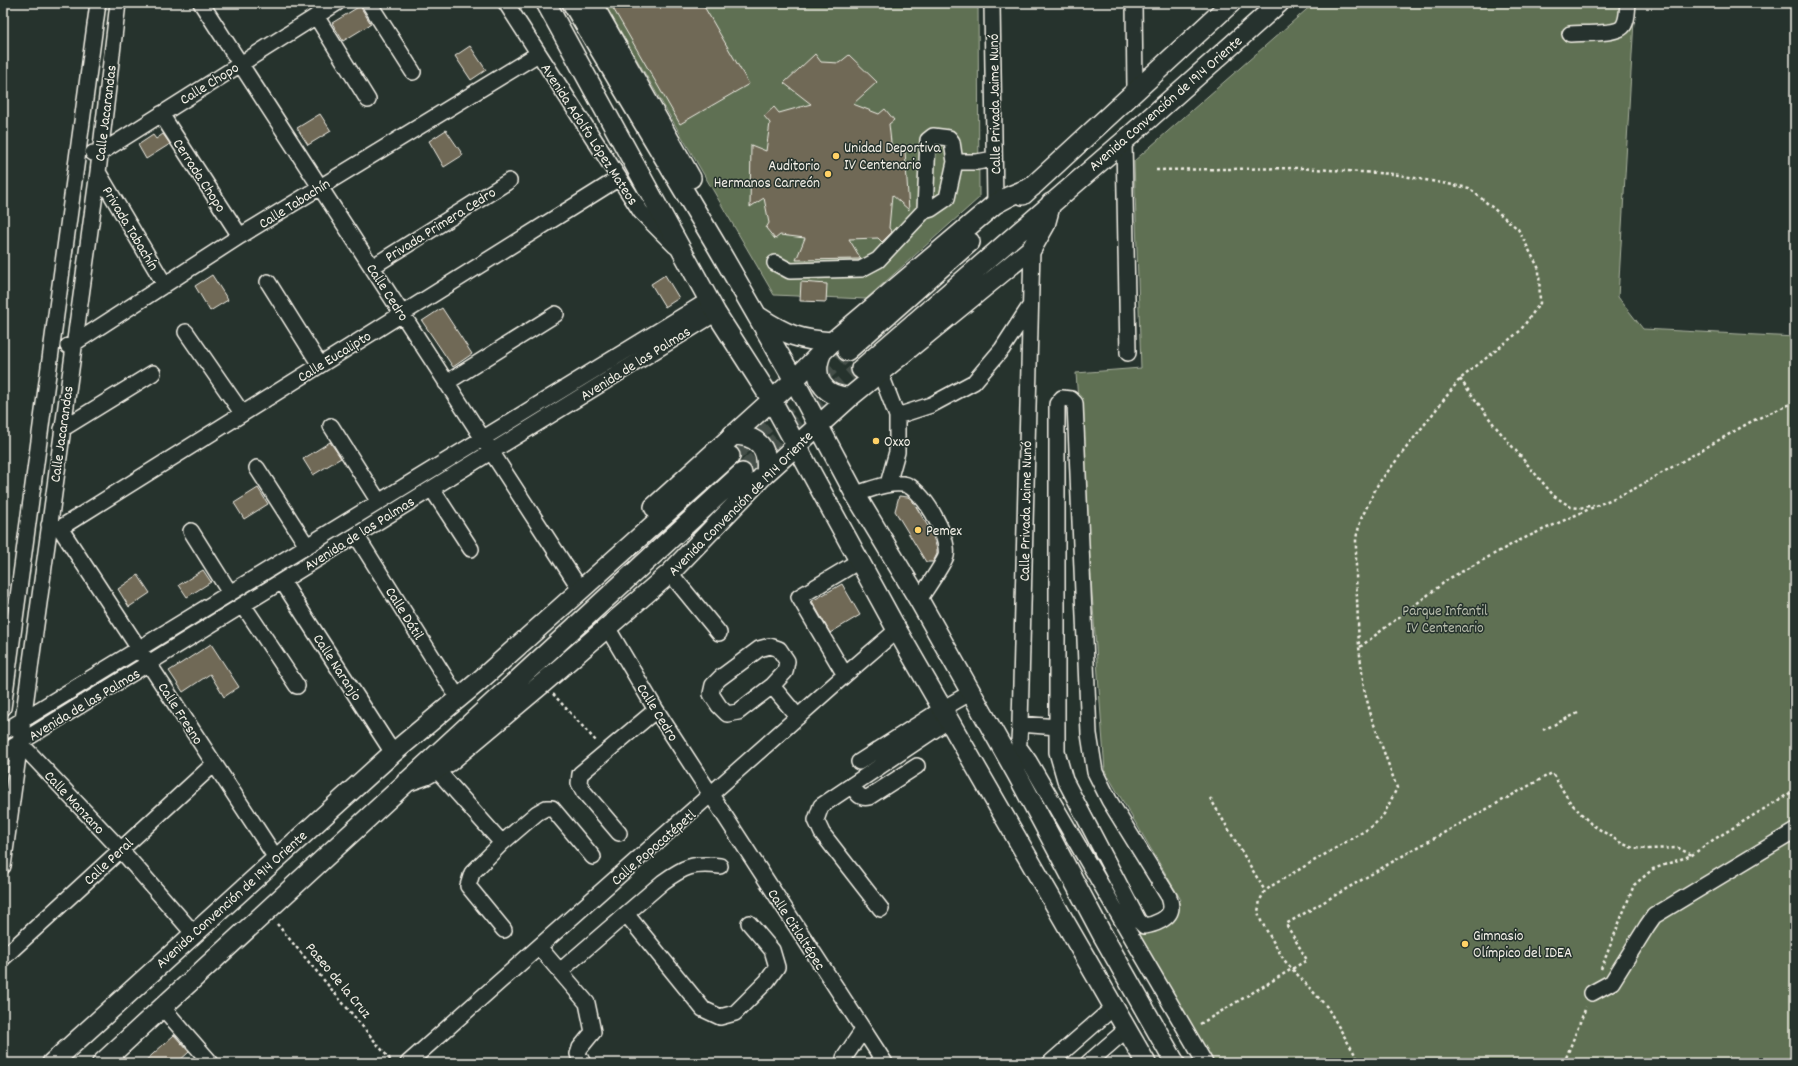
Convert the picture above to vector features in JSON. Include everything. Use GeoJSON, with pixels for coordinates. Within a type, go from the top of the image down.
{"type":"FeatureCollection","features":[{"type":"Feature","properties":{"kind":"main road"},"geometry":{"type":"LineString","coordinates":[[546,3],[713,306],[771,400],[897,630],[1146,1063]]}},
{"type":"Feature","properties":{"kind":"main road"},"geometry":{"type":"LineString","coordinates":[[572,3],[718,248],[794,380],[855,494],[919,600],[970,693],[1017,774],[1102,934],[1175,1063]]}},
{"type":"Feature","properties":{"kind":"main road"},"geometry":{"type":"LineString","coordinates":[[592,3],[708,208],[716,228],[718,248]]}},
{"type":"Feature","properties":{"kind":"main road","name":"Avenida Convención de 1914 Oriente"},"geometry":{"type":"LineString","coordinates":[[412,737],[453,690],[575,581],[771,400],[1032,187],[1231,3]]}},
{"type":"Feature","properties":{"kind":"main road","name":"Avenida Convención de 1914 Oriente"},"geometry":{"type":"LineString","coordinates":[[861,369],[1124,141],[1279,3]]}},
{"type":"Feature","properties":{"kind":"main road","name":"Avenida Convención de 1914 Oriente"},"geometry":{"type":"LineString","coordinates":[[834,348],[995,204],[1032,187]]}},
{"type":"Feature","properties":{"kind":"main road","name":"Avenida Convención de 1914 Oriente"},"geometry":{"type":"LineString","coordinates":[[406,782],[449,762],[670,573],[766,473],[850,397],[1032,248],[1045,225],[1051,203]]}},
{"type":"Feature","properties":{"kind":"main road"},"geometry":{"type":"LineString","coordinates":[[757,315],[790,335],[834,348]]}},
{"type":"Feature","properties":{"kind":"main road"},"geometry":{"type":"LineString","coordinates":[[834,348],[818,362],[817,373],[821,384],[829,392],[839,396],[850,397]]}},
{"type":"Feature","properties":{"kind":"main road"},"geometry":{"type":"LineString","coordinates":[[732,435],[744,435],[756,440],[764,450],[767,461],[766,473]]}},
{"type":"Feature","properties":{"kind":"main road","name":"Avenida Convención de 1914 Oriente"},"geometry":{"type":"LineString","coordinates":[[52,1063],[393,753],[478,682],[730,456]]}},
{"type":"Feature","properties":{"kind":"main road","name":"Avenida Convención de 1914 Oriente"},"geometry":{"type":"LineString","coordinates":[[102,1063],[742,474]]}},
{"type":"Feature","properties":{"kind":"street","name":"Calle Jacarandas"},"geometry":{"type":"LineString","coordinates":[[3,708],[98,3]]}},
{"type":"Feature","properties":{"kind":"street","name":"Calle Jacarandas"},"geometry":{"type":"LineString","coordinates":[[3,866],[23,719],[54,527],[62,429],[98,172],[118,3]]}},
{"type":"Feature","properties":{"kind":"street","name":"Calle Cedro"},"geometry":{"type":"LineString","coordinates":[[201,3],[575,581]]}},
{"type":"Feature","properties":{"kind":"street","name":"Calle Chopo"},"geometry":{"type":"LineString","coordinates":[[100,153],[337,3]]}},
{"type":"Feature","properties":{"kind":"street"},"geometry":{"type":"LineString","coordinates":[[369,3],[413,72]]}},
{"type":"Feature","properties":{"kind":"street","name":"Avenida Adolfo López Mateos"},"geometry":{"type":"LineString","coordinates":[[506,3],[641,212],[685,256]]}},
{"type":"Feature","properties":{"kind":"street","name":"Calle Privada Jaime Nunó"},"geometry":{"type":"LineString","coordinates":[[992,3],[995,204]]}},
{"type":"Feature","properties":{"kind":"street"},"geometry":{"type":"LineString","coordinates":[[1134,3],[1136,90]]}},
{"type":"Feature","properties":{"kind":"street"},"geometry":{"type":"LineString","coordinates":[[1570,34],[1616,31],[1624,26],[1627,18],[1628,3]]}},
{"type":"Feature","properties":{"kind":"street"},"geometry":{"type":"LineString","coordinates":[[316,16],[368,100]]}},
{"type":"Feature","properties":{"kind":"street","name":"Calle Tabachín"},"geometry":{"type":"LineString","coordinates":[[51,352],[73,344],[240,236],[538,54]]}},
{"type":"Feature","properties":{"kind":"street","name":"Cerrada Chopo"},"geometry":{"type":"LineString","coordinates":[[161,114],[240,236]]}},
{"type":"Feature","properties":{"kind":"street"},"geometry":{"type":"LineString","coordinates":[[775,263],[790,271],[861,269],[878,260],[925,210],[931,209],[947,198],[955,162],[952,142],[949,138],[933,136],[928,140],[925,210]]}},
{"type":"Feature","properties":{"kind":"street"},"geometry":{"type":"LineString","coordinates":[[1124,141],[1128,353]]}},
{"type":"Feature","properties":{"kind":"street"},"geometry":{"type":"LineString","coordinates":[[78,153],[100,153]]}},
{"type":"Feature","properties":{"kind":"street"},"geometry":{"type":"LineString","coordinates":[[955,162],[977,162],[994,159]]}},
{"type":"Feature","properties":{"kind":"street","name":"Privada Tabachín"},"geometry":{"type":"LineString","coordinates":[[98,172],[165,284]]}},
{"type":"Feature","properties":{"kind":"street","name":"Calle Eucalipto"},"geometry":{"type":"LineString","coordinates":[[54,527],[242,414],[619,178]]}},
{"type":"Feature","properties":{"kind":"street","name":"Privada Primera Cedro"},"geometry":{"type":"LineString","coordinates":[[372,267],[509,181]]}},
{"type":"Feature","properties":{"kind":"street","name":"Calle Privada Jaime Nunó"},"geometry":{"type":"LineString","coordinates":[[1017,774],[1020,724],[1032,248]]}},
{"type":"Feature","properties":{"kind":"street"},"geometry":{"type":"LineString","coordinates":[[268,282],[320,365]]}},
{"type":"Feature","properties":{"kind":"street"},"geometry":{"type":"LineString","coordinates":[[897,416],[931,405],[974,382],[1002,349],[1030,305]]}},
{"type":"Feature","properties":{"kind":"street","name":"Avenida de las Palmas"},"geometry":{"type":"LineString","coordinates":[[3,732],[483,439],[713,306]]}},
{"type":"Feature","properties":{"kind":"street","name":"Avenida de las Palmas"},"geometry":{"type":"LineString","coordinates":[[3,753],[150,664],[491,452],[713,306]]}},
{"type":"Feature","properties":{"kind":"street"},"geometry":{"type":"LineString","coordinates":[[446,383],[556,314]]}},
{"type":"Feature","properties":{"kind":"street"},"geometry":{"type":"LineString","coordinates":[[186,332],[242,414]]}},
{"type":"Feature","properties":{"kind":"street"},"geometry":{"type":"LineString","coordinates":[[62,429],[153,372]]}},
{"type":"Feature","properties":{"kind":"street"},"geometry":{"type":"LineString","coordinates":[[880,372],[897,416],[897,452],[888,484]]}},
{"type":"Feature","properties":{"kind":"street"},"geometry":{"type":"LineString","coordinates":[[1062,398],[1071,399],[1074,404],[1089,734],[1095,772],[1108,800],[1169,898],[1172,908],[1169,915],[1152,925],[1144,926],[1138,920],[1065,780],[1057,752],[1058,727],[1057,404],[1062,398]]}},
{"type":"Feature","properties":{"kind":"street"},"geometry":{"type":"LineString","coordinates":[[331,426],[379,502]]}},
{"type":"Feature","properties":{"kind":"street"},"geometry":{"type":"LineString","coordinates":[[257,468],[307,546]]}},
{"type":"Feature","properties":{"kind":"street"},"geometry":{"type":"LineString","coordinates":[[855,494],[888,484],[904,484],[917,491],[945,536],[946,556],[919,600]]}},
{"type":"Feature","properties":{"kind":"street"},"geometry":{"type":"LineString","coordinates":[[432,488],[471,549]]}},
{"type":"Feature","properties":{"kind":"street","name":"Calle Fresno"},"geometry":{"type":"LineString","coordinates":[[54,527],[150,664],[276,858]]}},
{"type":"Feature","properties":{"kind":"street"},"geometry":{"type":"LineString","coordinates":[[191,531],[230,593]]}},
{"type":"Feature","properties":{"kind":"street","name":"Calle Dátil"},"geometry":{"type":"LineString","coordinates":[[356,535],[453,690]]}},
{"type":"Feature","properties":{"kind":"street"},"geometry":{"type":"LineString","coordinates":[[845,675],[799,596],[859,561]]}},
{"type":"Feature","properties":{"kind":"street"},"geometry":{"type":"LineString","coordinates":[[670,573],[719,633]]}},
{"type":"Feature","properties":{"kind":"street","name":"Calle Naranjo"},"geometry":{"type":"LineString","coordinates":[[282,581],[393,753]]}},
{"type":"Feature","properties":{"kind":"street"},"geometry":{"type":"LineString","coordinates":[[243,605],[297,686]]}},
{"type":"Feature","properties":{"kind":"street","name":"Calle Cedro"},"geometry":{"type":"LineString","coordinates":[[607,627],[656,710],[710,796]]}},
{"type":"Feature","properties":{"kind":"street","name":"Calle Popocatépetl"},"geometry":{"type":"LineString","coordinates":[[408,1063],[897,630]]}},
{"type":"Feature","properties":{"kind":"street"},"geometry":{"type":"LineString","coordinates":[[770,646],[779,649],[786,661],[785,672],[772,686],[738,712],[727,714],[719,706],[711,694],[713,685],[720,678],[759,649],[770,646]]}},
{"type":"Feature","properties":{"kind":"street"},"geometry":{"type":"LineString","coordinates":[[772,686],[798,717]]}},
{"type":"Feature","properties":{"kind":"street"},"geometry":{"type":"LineString","coordinates":[[881,909],[822,833],[816,820],[821,806],[852,785],[946,714],[970,693]]}},
{"type":"Feature","properties":{"kind":"street"},"geometry":{"type":"LineString","coordinates":[[619,833],[579,784],[580,774],[656,710]]}},
{"type":"Feature","properties":{"kind":"street"},"geometry":{"type":"LineString","coordinates":[[859,762],[946,714]]}},
{"type":"Feature","properties":{"kind":"street"},"geometry":{"type":"LineString","coordinates":[[1020,724],[1058,727]]}},
{"type":"Feature","properties":{"kind":"street","name":"Calle Manzano"},"geometry":{"type":"LineString","coordinates":[[20,743],[120,850],[194,934]]}},
{"type":"Feature","properties":{"kind":"street"},"geometry":{"type":"LineString","coordinates":[[1019,747],[1029,761],[1205,1063]]}},
{"type":"Feature","properties":{"kind":"street","name":"Calle Peral"},"geometry":{"type":"LineString","coordinates":[[3,958],[214,764]]}},
{"type":"Feature","properties":{"kind":"street"},"geometry":{"type":"LineString","coordinates":[[852,785],[859,796],[864,798],[869,797],[917,766]]}},
{"type":"Feature","properties":{"kind":"street"},"geometry":{"type":"LineString","coordinates":[[436,769],[502,843]]}},
{"type":"Feature","properties":{"kind":"street","name":"Calle Citlaltépec"},"geometry":{"type":"LineString","coordinates":[[710,796],[885,1063]]}},
{"type":"Feature","properties":{"kind":"street"},"geometry":{"type":"LineString","coordinates":[[504,930],[468,886],[472,873],[502,843],[537,813],[546,808],[552,808],[593,858]]}},
{"type":"Feature","properties":{"kind":"street"},"geometry":{"type":"LineString","coordinates":[[1592,993],[1612,982],[1654,916],[1795,830]]}},
{"type":"Feature","properties":{"kind":"street"},"geometry":{"type":"LineString","coordinates":[[560,972],[663,882],[682,869],[700,864],[720,866]]}},
{"type":"Feature","properties":{"kind":"street"},"geometry":{"type":"LineString","coordinates":[[627,915],[703,1009],[720,1017],[735,1013],[767,981],[777,966],[772,950],[749,923]]}},
{"type":"Feature","properties":{"kind":"street"},"geometry":{"type":"LineString","coordinates":[[539,947],[587,1003],[593,1032],[580,1048],[578,1054],[583,1063]]}},
{"type":"Feature","properties":{"kind":"street"},"geometry":{"type":"LineString","coordinates":[[1126,977],[1148,964]]}},
{"type":"Feature","properties":{"kind":"street"},"geometry":{"type":"LineString","coordinates":[[163,1008],[211,1063]]}},
{"type":"Feature","properties":{"kind":"street"},"geometry":{"type":"LineString","coordinates":[[1050,1063],[1114,1008]]}},
{"type":"Feature","properties":{"kind":"street"},"geometry":{"type":"LineString","coordinates":[[1088,1063],[1127,1029]]}},
{"type":"Feature","properties":{"kind":"street"},"geometry":{"type":"LineString","coordinates":[[844,1063],[844,1058],[863,1030]]}},
{"type":"Feature","properties":{"kind":"path"},"geometry":{"type":"LineString","coordinates":[[1156,170],[1299,168],[1393,174],[1469,188],[1518,229],[1539,269],[1540,302],[1520,331],[1460,379],[1378,484],[1361,518],[1356,538],[1356,575],[1359,647],[1364,689],[1372,719],[1397,788],[1384,814],[1374,826],[1265,891],[1260,900],[1258,912],[1284,960],[1327,1007],[1360,1063]]}},
{"type":"Feature","properties":{"kind":"path"},"geometry":{"type":"LineString","coordinates":[[1460,379],[1495,426],[1554,496],[1565,504],[1579,508],[1600,504]]}},
{"type":"Feature","properties":{"kind":"path"},"geometry":{"type":"LineString","coordinates":[[1359,647],[1450,578],[1518,541],[1634,489],[1752,421],[1795,402]]}},
{"type":"Feature","properties":{"kind":"path"},"geometry":{"type":"LineString","coordinates":[[543,683],[606,752]]}},
{"type":"Feature","properties":{"kind":"path"},"geometry":{"type":"LineString","coordinates":[[1543,730],[1578,713]]}},
{"type":"Feature","properties":{"kind":"path"},"geometry":{"type":"LineString","coordinates":[[1187,1031],[1307,960],[1286,924],[1411,851],[1552,773],[1570,802],[1591,824],[1621,843],[1633,848],[1678,848],[1692,855]]}},
{"type":"Feature","properties":{"kind":"path"},"geometry":{"type":"LineString","coordinates":[[1210,798],[1265,891]]}},
{"type":"Feature","properties":{"kind":"path","name":"Paseo de la Cruz"},"geometry":{"type":"LineString","coordinates":[[267,912],[393,1063]]}},
{"type":"Feature","properties":{"kind":"green space","name":"Unidad Deportiva IV Centenario"},"geometry":{"type":"Polygon","coordinates":[[[604,3],[978,3],[979,198],[866,299],[774,295],[604,3]]]}},
{"type":"Feature","properties":{"kind":"green space","name":"Parque Infantil IV Centenario"},"geometry":{"type":"Polygon","coordinates":[[[1314,3],[1635,3],[1618,297],[1643,329],[1795,337],[1795,1063],[1207,1063],[1134,933],[1181,900],[1105,771],[1076,373],[1141,368],[1134,161],[1314,3]]]}},
{"type":"Feature","properties":{"kind":"building"},"geometry":{"type":"Polygon","coordinates":[[[610,3],[702,3],[749,84],[680,124],[610,3]]]}},
{"type":"Feature","properties":{"kind":"building"},"geometry":{"type":"Polygon","coordinates":[[[360,6],[371,24],[343,41],[332,23],[360,6]]]}},
{"type":"Feature","properties":{"kind":"building"},"geometry":{"type":"Polygon","coordinates":[[[470,46],[486,70],[471,80],[455,56],[470,46]]]}},
{"type":"Feature","properties":{"kind":"building","name":"Auditorio Hermanos Carreón"},"geometry":{"type":"Polygon","coordinates":[[[815,54],[821,62],[839,63],[849,55],[877,82],[853,104],[879,114],[885,109],[894,120],[889,124],[892,152],[905,151],[909,210],[892,195],[889,228],[892,232],[882,242],[878,238],[849,239],[861,259],[796,260],[805,238],[780,235],[775,239],[766,228],[769,223],[764,198],[750,207],[751,145],[766,151],[770,123],[764,116],[774,107],[779,113],[811,104],[784,83],[815,54]]]}},
{"type":"Feature","properties":{"kind":"building"},"geometry":{"type":"Polygon","coordinates":[[[320,114],[331,131],[308,145],[297,128],[320,114]]]}},
{"type":"Feature","properties":{"kind":"building"},"geometry":{"type":"Polygon","coordinates":[[[446,130],[463,155],[444,167],[429,141],[446,130]]]}},
{"type":"Feature","properties":{"kind":"building"},"geometry":{"type":"Polygon","coordinates":[[[163,134],[170,144],[146,159],[138,145],[153,135],[156,139],[163,134]]]}},
{"type":"Feature","properties":{"kind":"building"},"geometry":{"type":"Polygon","coordinates":[[[212,275],[228,300],[210,311],[195,286],[212,275]]]}},
{"type":"Feature","properties":{"kind":"building"},"geometry":{"type":"Polygon","coordinates":[[[665,275],[679,298],[665,307],[651,284],[665,275]]]}},
{"type":"Feature","properties":{"kind":"building"},"geometry":{"type":"Polygon","coordinates":[[[801,282],[827,284],[826,302],[800,301],[801,282]]]}},
{"type":"Feature","properties":{"kind":"building"},"geometry":{"type":"Polygon","coordinates":[[[442,308],[472,354],[453,367],[422,321],[442,308]]]}},
{"type":"Feature","properties":{"kind":"building"},"geometry":{"type":"Polygon","coordinates":[[[330,442],[341,458],[313,475],[303,459],[330,442]]]}},
{"type":"Feature","properties":{"kind":"building"},"geometry":{"type":"Polygon","coordinates":[[[258,488],[268,504],[244,519],[234,503],[258,488]]]}},
{"type":"Feature","properties":{"kind":"building","name":"Pemex"},"geometry":{"type":"Polygon","coordinates":[[[899,496],[908,497],[912,500],[932,533],[937,549],[937,554],[933,562],[926,562],[895,511],[899,496]]]}},
{"type":"Feature","properties":{"kind":"building"},"geometry":{"type":"Polygon","coordinates":[[[203,570],[211,582],[187,597],[179,585],[203,570]]]}},
{"type":"Feature","properties":{"kind":"building"},"geometry":{"type":"Polygon","coordinates":[[[138,575],[150,593],[129,607],[118,589],[138,575]]]}},
{"type":"Feature","properties":{"kind":"building"},"geometry":{"type":"Polygon","coordinates":[[[842,584],[860,615],[830,633],[812,601],[842,584]]]}},
{"type":"Feature","properties":{"kind":"building"},"geometry":{"type":"Polygon","coordinates":[[[211,644],[239,687],[224,697],[210,674],[183,692],[169,671],[211,644]]]}},
{"type":"Feature","properties":{"kind":"building"},"geometry":{"type":"Polygon","coordinates":[[[174,1035],[189,1052],[177,1063],[143,1063],[174,1035]]]}},
{"type":"Feature","properties":{"kind":"tunnel"},"geometry":{"type":"LineString","coordinates":[[730,456],[847,351]]}},
{"type":"Feature","properties":{"kind":"tunnel"},"geometry":{"type":"LineString","coordinates":[[742,473],[861,369]]}},
{"type":"Feature","properties":{"kind":"place","name":"Unidad Deportiva IV Centenario"},"geometry":{"type":"Point","coordinates":[836,156]}},
{"type":"Feature","properties":{"kind":"place","name":"Auditorio Hermanos Carreón"},"geometry":{"type":"Point","coordinates":[828,174]}},
{"type":"Feature","properties":{"kind":"place","name":"Oxxo"},"geometry":{"type":"Point","coordinates":[876,441]}},
{"type":"Feature","properties":{"kind":"place","name":"Pemex"},"geometry":{"type":"Point","coordinates":[918,530]}},
{"type":"Feature","properties":{"kind":"place","name":"Gimnasio Olímpico del IDEA"},"geometry":{"type":"Point","coordinates":[1465,944]}}]}
